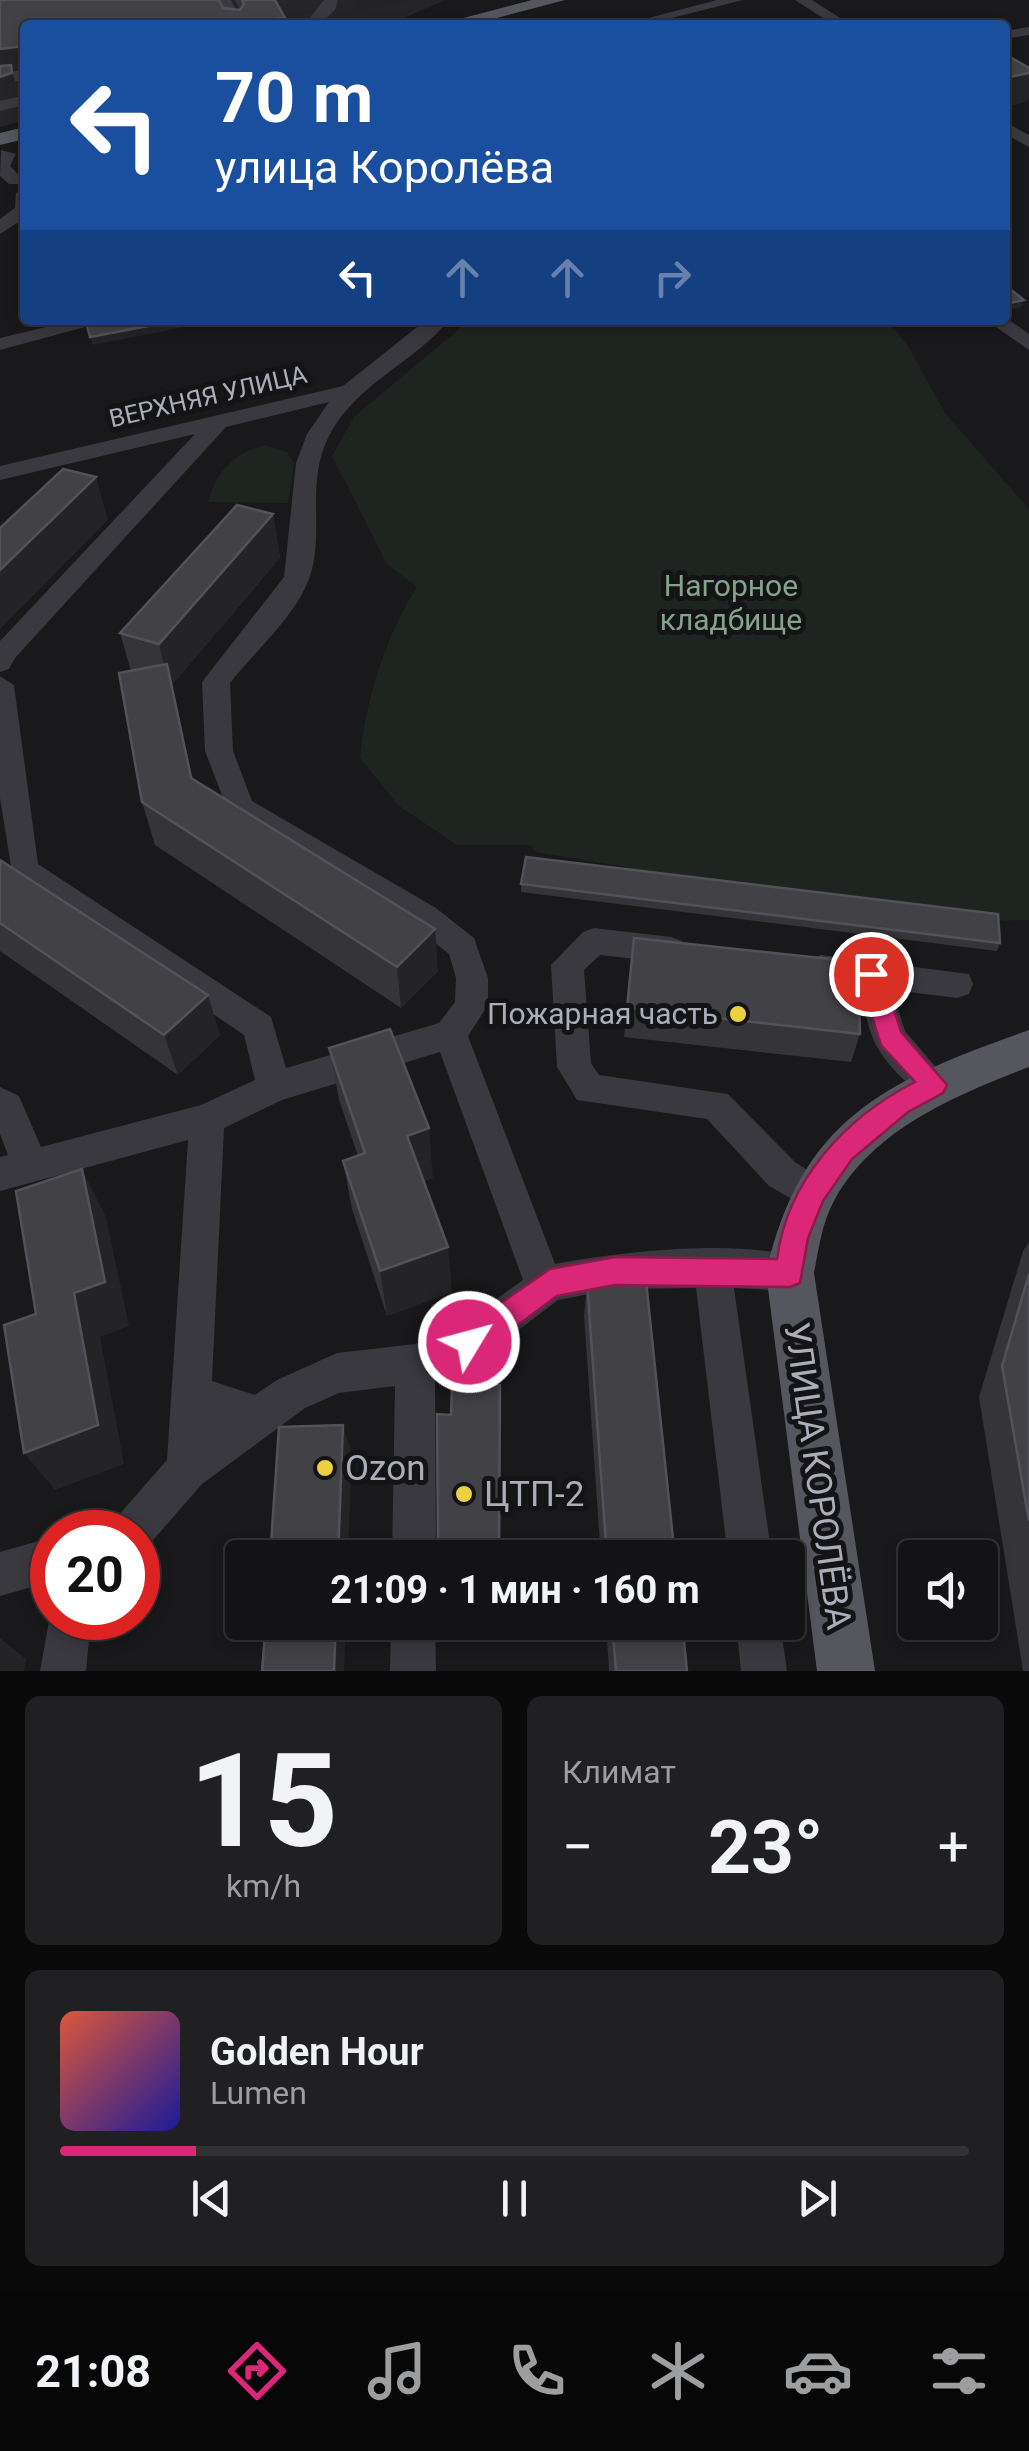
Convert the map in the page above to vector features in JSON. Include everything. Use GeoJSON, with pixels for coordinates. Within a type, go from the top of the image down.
{"type":"FeatureCollection","features":[{"type":"Feature","properties":{"kind":"main road"},"geometry":{"type":"LineString","coordinates":[[468,20],[556,0]]}},
{"type":"Feature","properties":{"kind":"main road","name":"УЛИЦА КОРОЛЁВА"},"geometry":{"type":"LineString","coordinates":[[846,1671],[790,1273],[794,1238],[812,1193],[842,1150],[867,1126],[934,1085],[1029,1048]]}},
{"type":"Feature","properties":{"kind":"street"},"geometry":{"type":"LineString","coordinates":[[317,20],[330,7],[331,0]]}},
{"type":"Feature","properties":{"kind":"street"},"geometry":{"type":"LineString","coordinates":[[648,20],[736,0]]}},
{"type":"Feature","properties":{"kind":"street"},"geometry":{"type":"LineString","coordinates":[[802,0],[836,20]]}},
{"type":"Feature","properties":{"kind":"street"},"geometry":{"type":"LineString","coordinates":[[2,148],[1,167],[20,187]]}},
{"type":"Feature","properties":{"kind":"street"},"geometry":{"type":"LineString","coordinates":[[0,344],[80,325]]}},
{"type":"Feature","properties":{"kind":"street","name":"ВЕРХНЯЯ УЛИЦА"},"geometry":{"type":"LineString","coordinates":[[0,473],[350,391],[433,325]]}},
{"type":"Feature","properties":{"kind":"street"},"geometry":{"type":"LineString","coordinates":[[1003,325],[1029,344]]}},
{"type":"Feature","properties":{"kind":"street"},"geometry":{"type":"LineString","coordinates":[[0,1102],[7,1107],[15,1169],[207,1118],[274,1087],[450,1034],[471,1005],[472,978],[464,947],[425,917],[240,808],[220,751],[216,682],[296,579],[303,550],[301,483],[306,455],[350,391]]}},
{"type":"Feature","properties":{"kind":"street"},"geometry":{"type":"LineString","coordinates":[[0,663],[2,655],[216,425]]}},
{"type":"Feature","properties":{"kind":"street"},"geometry":{"type":"LineString","coordinates":[[0,684],[24,870],[259,1027],[274,1087]]}},
{"type":"Feature","properties":{"kind":"street"},"geometry":{"type":"LineString","coordinates":[[713,955],[594,940],[566,965],[574,1067],[588,1089],[716,1105],[782,1174],[812,1193]]}},
{"type":"Feature","properties":{"kind":"street"},"geometry":{"type":"LineString","coordinates":[[792,964],[957,984]]}},
{"type":"Feature","properties":{"kind":"street"},"geometry":{"type":"LineString","coordinates":[[871,974],[890,1038],[934,1085]]}},
{"type":"Feature","properties":{"kind":"street"},"geometry":{"type":"LineString","coordinates":[[450,1034],[544,1286]]}},
{"type":"Feature","properties":{"kind":"street"},"geometry":{"type":"LineString","coordinates":[[187,1469],[207,1118]]}},
{"type":"Feature","properties":{"kind":"street"},"geometry":{"type":"LineString","coordinates":[[151,1510],[187,1469],[256,1416],[337,1372],[415,1364],[469,1342],[544,1286],[615,1271],[790,1273]]}},
{"type":"Feature","properties":{"kind":"street"},"geometry":{"type":"LineString","coordinates":[[714,1272],[748,1540]]}},
{"type":"Feature","properties":{"kind":"street"},"geometry":{"type":"LineString","coordinates":[[414,1540],[415,1364]]}},
{"type":"Feature","properties":{"kind":"street"},"geometry":{"type":"LineString","coordinates":[[194,1395],[256,1416]]}},
{"type":"Feature","properties":{"kind":"street"},"geometry":{"type":"LineString","coordinates":[[2,1563],[30,1561]]}},
{"type":"Feature","properties":{"kind":"street"},"geometry":{"type":"LineString","coordinates":[[63,1671],[67,1640]]}},
{"type":"Feature","properties":{"kind":"street"},"geometry":{"type":"LineString","coordinates":[[413,1640],[413,1671]]}},
{"type":"Feature","properties":{"kind":"street"},"geometry":{"type":"LineString","coordinates":[[760,1640],[764,1671]]}},
{"type":"Feature","properties":{"kind":"shaded area"},"geometry":{"type":"Polygon","coordinates":[[[0,0],[445,0],[399,20],[20,20],[20,121],[0,127],[0,0]]]}},
{"type":"Feature","properties":{"kind":"green space","name":"Нагорное кладбище"},"geometry":{"type":"Polygon","coordinates":[[[464,325],[892,325],[945,413],[1029,509],[1029,920],[994,921],[628,877],[627,867],[535,852],[530,845],[457,845],[399,806],[360,758],[379,669],[395,627],[417,587],[387,564],[332,456],[355,416],[464,325]]]}},
{"type":"Feature","properties":{"kind":"green space"},"geometry":{"type":"Polygon","coordinates":[[[264,445],[287,452],[294,463],[288,503],[208,502],[227,465],[264,445]]]}},
{"type":"Feature","properties":{"kind":"building"},"geometry":{"type":"Polygon","coordinates":[[[0,0],[219,0],[223,8],[240,10],[242,0],[275,0],[285,18],[20,20],[20,47],[0,49],[0,0]]]}},
{"type":"Feature","properties":{"kind":"building"},"geometry":{"type":"Polygon","coordinates":[[[1010,57],[1029,68],[1029,73],[1010,77],[1010,57]]]}},
{"type":"Feature","properties":{"kind":"building"},"geometry":{"type":"Polygon","coordinates":[[[11,65],[12,73],[0,77],[0,66],[11,65]]]}},
{"type":"Feature","properties":{"kind":"building"},"geometry":{"type":"Polygon","coordinates":[[[1010,289],[1024,300],[1010,303],[1010,289]]]}},
{"type":"Feature","properties":{"kind":"building"},"geometry":{"type":"Polygon","coordinates":[[[87,325],[154,325],[90,337],[87,325]]]}},
{"type":"Feature","properties":{"kind":"building"},"geometry":{"type":"Polygon","coordinates":[[[63,469],[96,477],[0,570],[0,528],[63,469]]]}},
{"type":"Feature","properties":{"kind":"building"},"geometry":{"type":"Polygon","coordinates":[[[237,505],[273,514],[159,644],[120,633],[237,505]]]}},
{"type":"Feature","properties":{"kind":"building"},"geometry":{"type":"Polygon","coordinates":[[[167,664],[191,778],[435,929],[397,967],[142,802],[119,673],[167,664]]]}},
{"type":"Feature","properties":{"kind":"building"},"geometry":{"type":"Polygon","coordinates":[[[526,857],[998,914],[1000,943],[521,884],[526,857]]]}},
{"type":"Feature","properties":{"kind":"building"},"geometry":{"type":"Polygon","coordinates":[[[0,860],[208,995],[164,1035],[0,923],[0,860]]]}},
{"type":"Feature","properties":{"kind":"building"},"geometry":{"type":"Polygon","coordinates":[[[634,938],[858,962],[860,1034],[627,1008],[634,938]]]}},
{"type":"Feature","properties":{"kind":"building"},"geometry":{"type":"Polygon","coordinates":[[[390,1029],[429,1128],[407,1136],[448,1247],[380,1271],[343,1161],[365,1153],[329,1048],[390,1029]]]}},
{"type":"Feature","properties":{"kind":"building"},"geometry":{"type":"Polygon","coordinates":[[[82,1169],[105,1282],[74,1293],[98,1425],[24,1453],[4,1325],[36,1314],[16,1191],[82,1169]]]}},
{"type":"Feature","properties":{"kind":"building"},"geometry":{"type":"Polygon","coordinates":[[[1029,1274],[1029,1521],[1002,1366],[1029,1274]]]}},
{"type":"Feature","properties":{"kind":"building"},"geometry":{"type":"Polygon","coordinates":[[[646,1281],[673,1540],[606,1540],[587,1282],[646,1281]]]}},
{"type":"Feature","properties":{"kind":"building","name":"ЦТП-2"},"geometry":{"type":"Polygon","coordinates":[[[452,1384],[500,1385],[499,1540],[438,1540],[437,1414],[451,1415],[452,1384]]]}},
{"type":"Feature","properties":{"kind":"building"},"geometry":{"type":"Polygon","coordinates":[[[343,1425],[339,1540],[271,1540],[279,1427],[343,1425]]]}},
{"type":"Feature","properties":{"kind":"building"},"geometry":{"type":"Polygon","coordinates":[[[265,1640],[335,1640],[334,1671],[262,1671],[265,1640]]]}},
{"type":"Feature","properties":{"kind":"building"},"geometry":{"type":"Polygon","coordinates":[[[613,1640],[684,1640],[687,1671],[616,1671],[613,1640]]]}},
{"type":"Feature","properties":{"kind":"place","name":"Пожарная часть"},"geometry":{"type":"Point","coordinates":[738,1014]}},
{"type":"Feature","properties":{"kind":"place","name":"Ozon"},"geometry":{"type":"Point","coordinates":[325,1468]}},
{"type":"Feature","properties":{"kind":"place","name":"ЦТП-2"},"geometry":{"type":"Point","coordinates":[464,1494]}},
{"type":"Feature","properties":{"kind":"route"},"geometry":{"type":"LineString","coordinates":[[469,1342],[550,1283],[615,1271],[790,1273],[794,1238],[812,1193],[842,1150],[899,1103],[934,1085],[890,1038],[871,974]]}}]}
